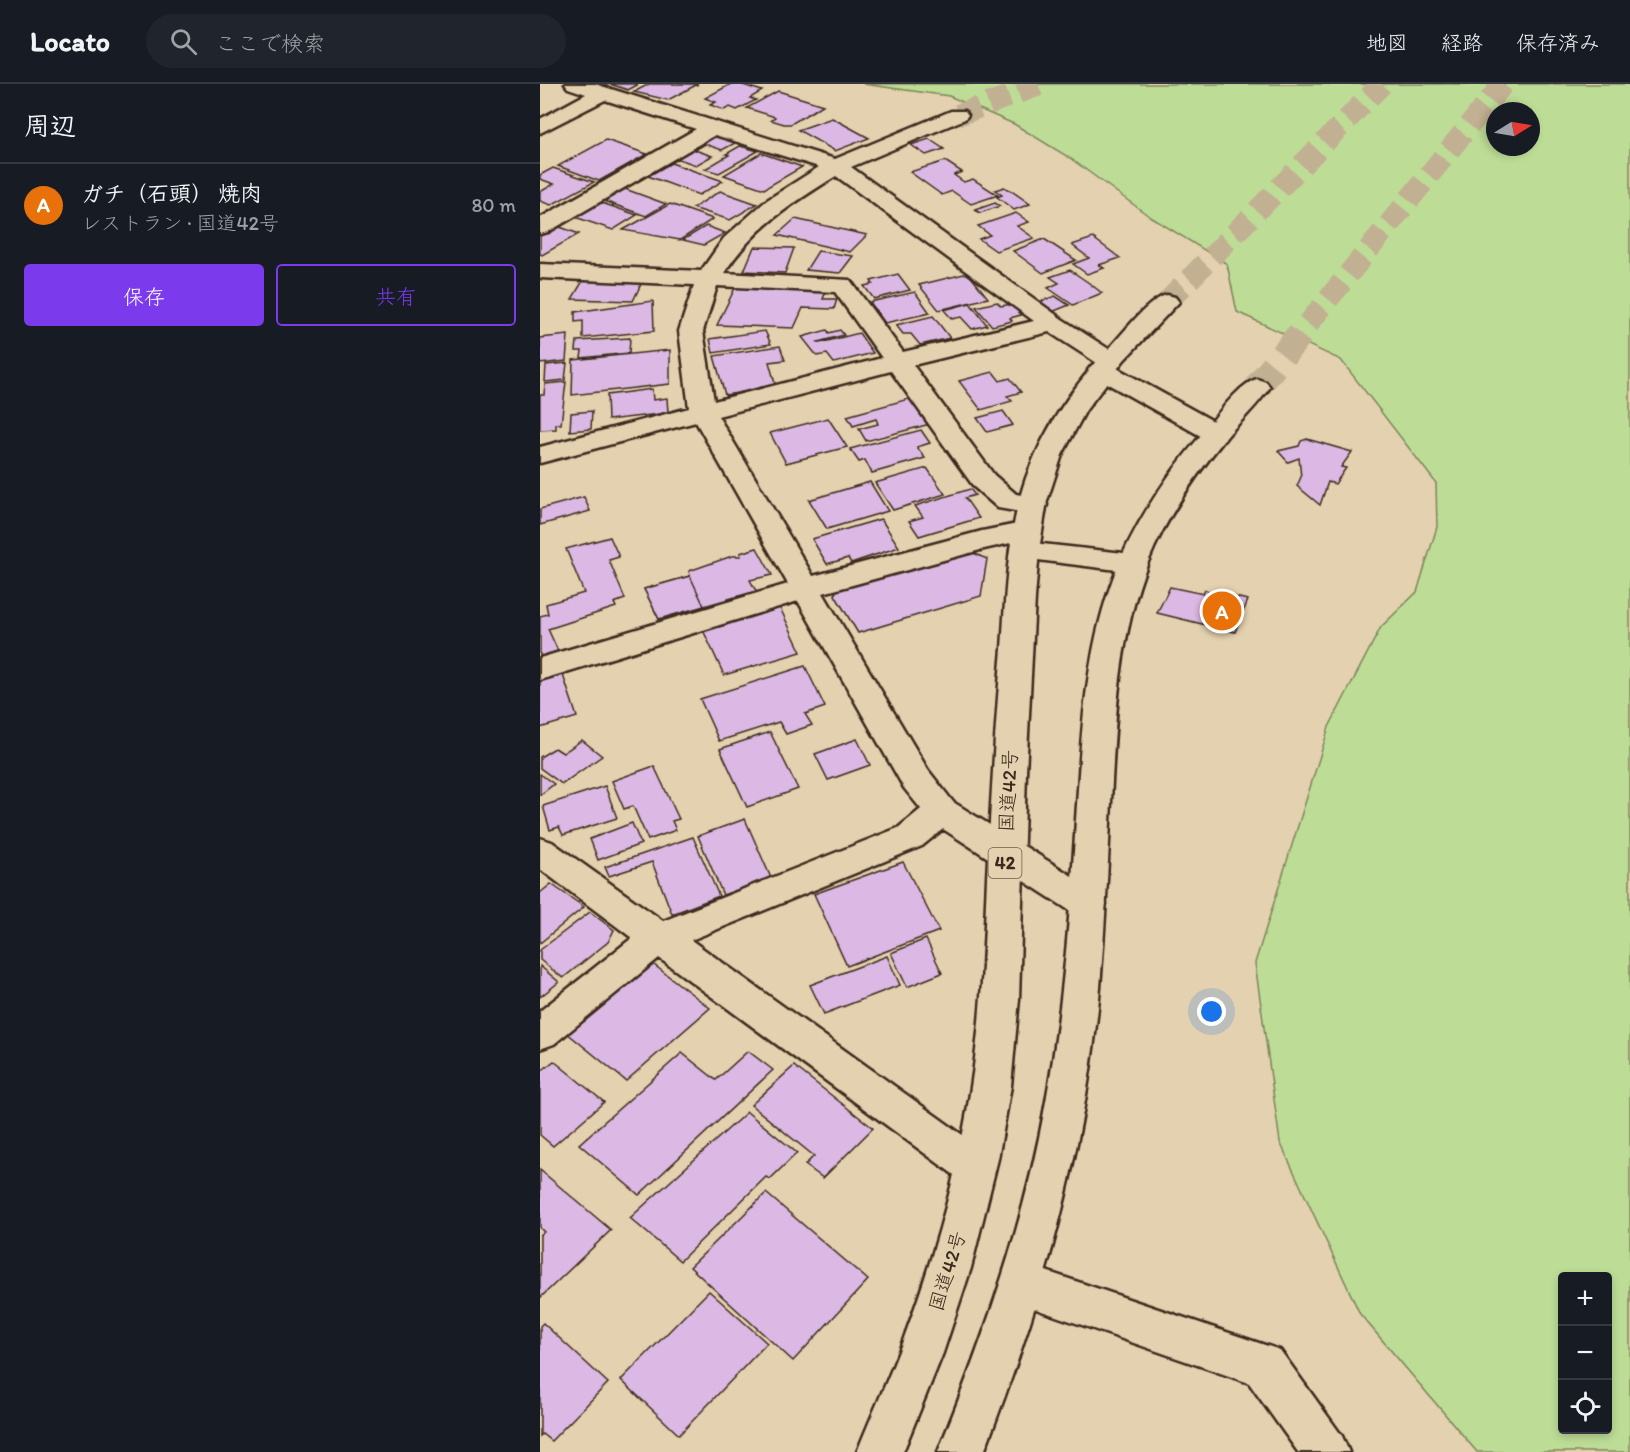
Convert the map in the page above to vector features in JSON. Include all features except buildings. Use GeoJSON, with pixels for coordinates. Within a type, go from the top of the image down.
{"type":"FeatureCollection","features":[{"type":"Feature","properties":{"kind":"main road"},"geometry":{"type":"LineString","coordinates":[[575,84],[712,128],[844,162],[1105,365],[1215,433]]}},
{"type":"Feature","properties":{"kind":"main road"},"geometry":{"type":"LineString","coordinates":[[540,127],[601,94]]}},
{"type":"Feature","properties":{"kind":"main road"},"geometry":{"type":"LineString","coordinates":[[957,115],[844,162],[775,205],[732,243],[708,279],[691,331],[703,412],[916,779],[941,811],[1088,904]]}},
{"type":"Feature","properties":{"kind":"main road"},"geometry":{"type":"LineString","coordinates":[[540,227],[712,128]]}},
{"type":"Feature","properties":{"kind":"main road"},"geometry":{"type":"LineString","coordinates":[[540,271],[842,285],[984,481],[1008,502],[1028,529]]}},
{"type":"Feature","properties":{"kind":"main road","name":"国道42号"},"geometry":{"type":"LineString","coordinates":[[880,1452],[926,1338],[962,1222],[987,1111],[1001,999],[1008,772],[1028,529],[1047,458],[1065,422],[1084,391],[1105,365],[1167,302]]}},
{"type":"Feature","properties":{"kind":"main road"},"geometry":{"type":"LineString","coordinates":[[540,454],[899,361],[1053,324]]}},
{"type":"Feature","properties":{"kind":"main road"},"geometry":{"type":"LineString","coordinates":[[961,1452],[984,1395],[1022,1284],[1048,1190],[1065,1113],[1082,988],[1102,691],[1114,623],[1133,563],[1166,501],[1187,467],[1257,387]]}},
{"type":"Feature","properties":{"kind":"main road"},"geometry":{"type":"LineString","coordinates":[[540,669],[806,588],[1028,529],[1133,563]]}},
{"type":"Feature","properties":{"kind":"main road"},"geometry":{"type":"LineString","coordinates":[[540,1033],[658,938],[910,837],[941,811]]}},
{"type":"Feature","properties":{"kind":"main road"},"geometry":{"type":"LineString","coordinates":[[540,851],[975,1167]]}},
{"type":"Feature","properties":{"kind":"main road"},"geometry":{"type":"LineString","coordinates":[[1022,1284],[1264,1366],[1326,1452]]}},
{"type":"Feature","properties":{"kind":"green space"},"geometry":{"type":"Polygon","coordinates":[[[863,84],[1630,84],[1630,1452],[1477,1452],[1360,1314],[1280,1142],[1255,963],[1329,727],[1381,627],[1417,592],[1437,527],[1436,483],[1341,360],[1237,312],[1227,264],[1149,216],[1070,158],[1014,124],[949,96],[863,84]]]}},
{"type":"Feature","properties":{"kind":"tunnel"},"geometry":{"type":"LineString","coordinates":[[958,115],[1042,84]]}},
{"type":"Feature","properties":{"kind":"tunnel"},"geometry":{"type":"LineString","coordinates":[[1167,302],[1382,84]]}},
{"type":"Feature","properties":{"kind":"tunnel"},"geometry":{"type":"LineString","coordinates":[[1308,324],[1503,84]]}},
{"type":"Feature","properties":{"kind":"tunnel"},"geometry":{"type":"LineString","coordinates":[[1257,387],[1309,323]]}},
{"type":"Feature","properties":{"kind":"place","name":"ガチ（石頭） 焼肉"},"geometry":{"type":"Point","coordinates":[1222,611]}}]}
